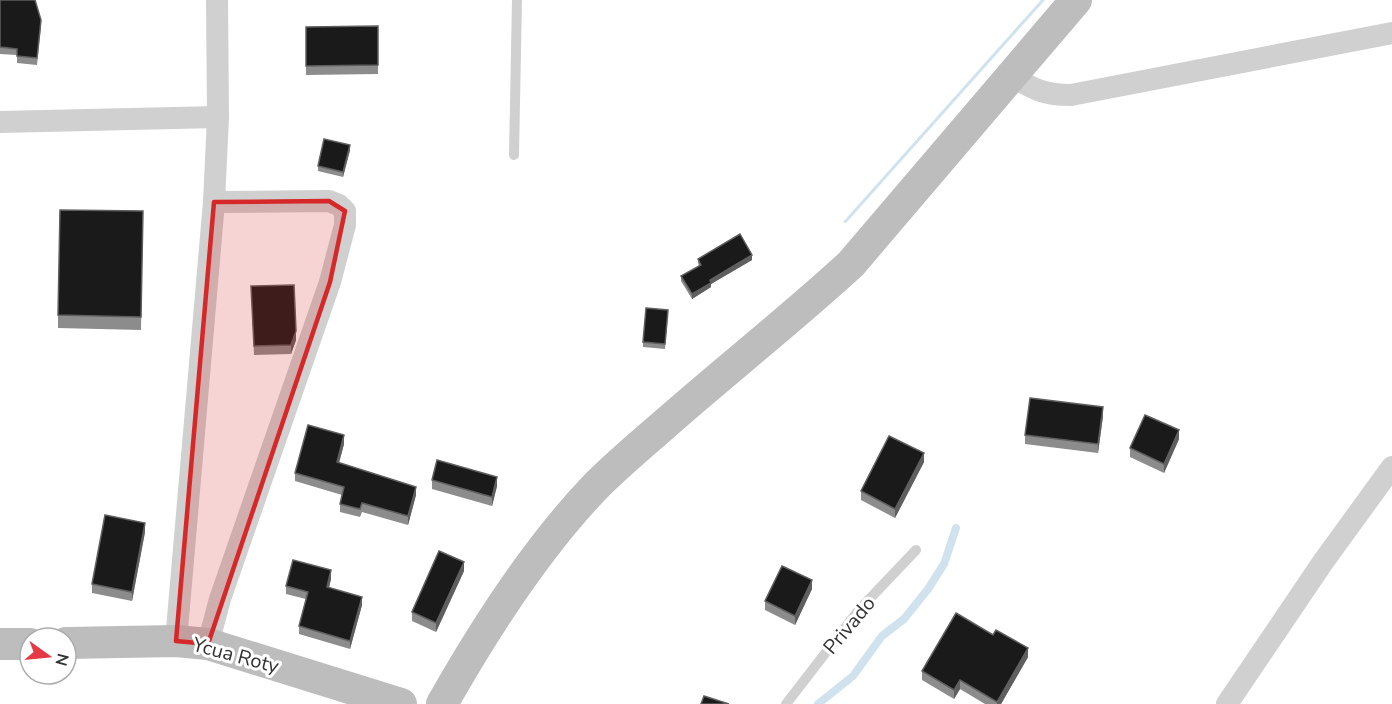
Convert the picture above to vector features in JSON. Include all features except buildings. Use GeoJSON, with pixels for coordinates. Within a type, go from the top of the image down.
{"type":"FeatureCollection","features":[{"type":"Feature","properties":{"kind":"street"},"geometry":{"type":"LineString","coordinates":[[176,641],[214,202],[218,117],[217,0]]}},
{"type":"Feature","properties":{"kind":"street"},"geometry":{"type":"LineString","coordinates":[[442,704],[466,663],[532,565],[597,486],[684,407],[851,264],[1076,0]]}},
{"type":"Feature","properties":{"kind":"street"},"geometry":{"type":"LineString","coordinates":[[1012,76],[1034,90],[1051,95],[1071,95],[1392,33]]}},
{"type":"Feature","properties":{"kind":"street"},"geometry":{"type":"LineString","coordinates":[[0,122],[218,117]]}},
{"type":"Feature","properties":{"kind":"street"},"geometry":{"type":"LineString","coordinates":[[208,644],[220,599],[330,282],[345,225],[345,211],[339,205],[329,201],[214,202]]}},
{"type":"Feature","properties":{"kind":"street"},"geometry":{"type":"LineString","coordinates":[[1227,704],[1323,562],[1392,467]]}},
{"type":"Feature","properties":{"kind":"street","name":"Ycua Roty"},"geometry":{"type":"LineString","coordinates":[[78,643],[176,641],[208,644],[401,704]]}},
{"type":"Feature","properties":{"kind":"street"},"geometry":{"type":"LineString","coordinates":[[0,644],[18,644]]}},
{"type":"Feature","properties":{"kind":"lane"},"geometry":{"type":"LineString","coordinates":[[514,155],[517,0]]}},
{"type":"Feature","properties":{"kind":"lane","name":"Privado"},"geometry":{"type":"LineString","coordinates":[[786,704],[858,611],[916,550]]}},
{"type":"Feature","properties":{"kind":"highlighted area"},"geometry":{"type":"Polygon","coordinates":[[[329,201],[345,211],[330,282],[208,644],[176,641],[214,202],[329,201]]]}},
{"type":"Feature","properties":{"kind":"water"},"geometry":{"type":"Polygon","coordinates":[[[1041,0],[1045,0],[846,223],[843,222],[1041,0]]]}},
{"type":"Feature","properties":{"kind":"waterway"},"geometry":{"type":"LineString","coordinates":[[818,704],[853,676],[882,636],[904,619],[928,589],[944,564],[956,528]]}}]}
